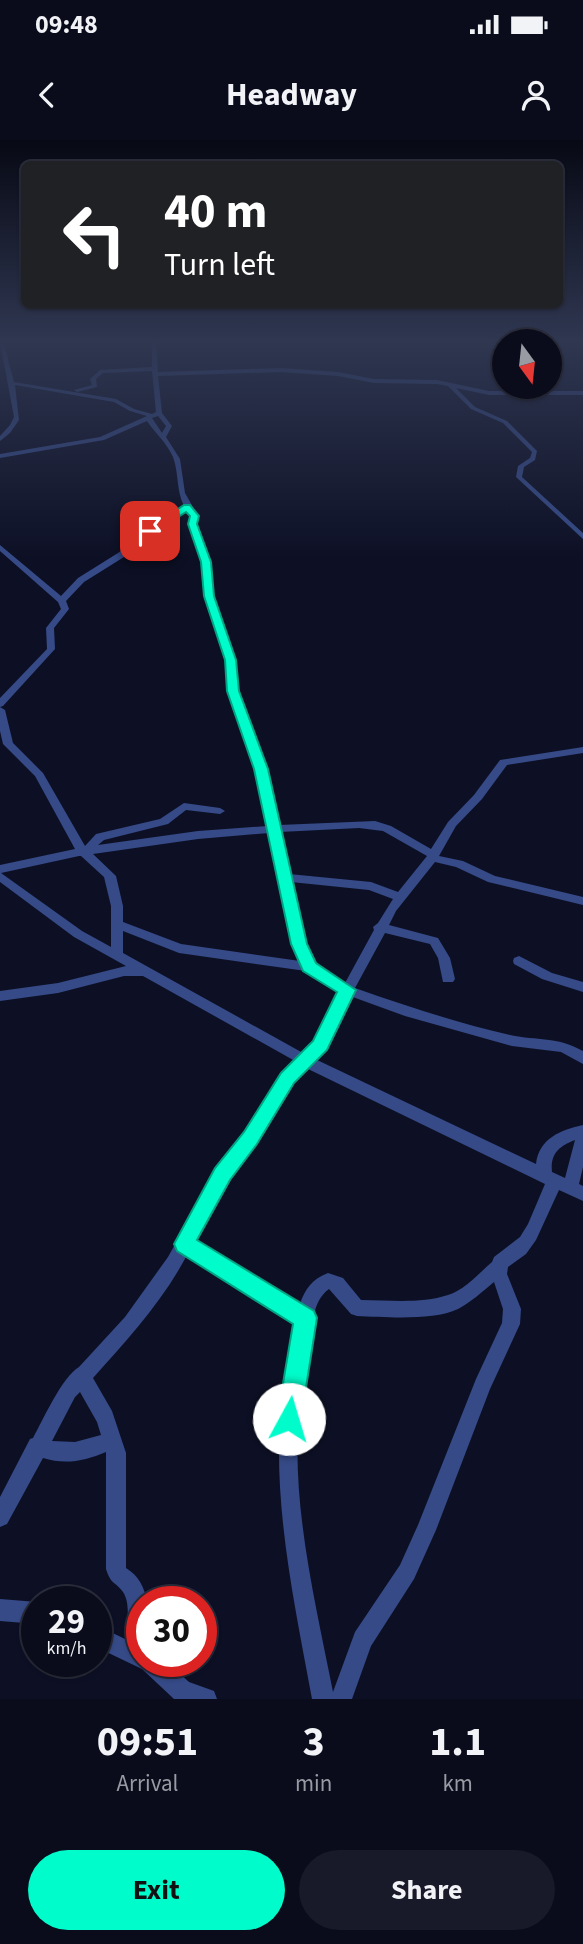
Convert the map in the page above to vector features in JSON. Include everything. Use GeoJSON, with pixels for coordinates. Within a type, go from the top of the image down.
{"type":"FeatureCollection","features":[{"type":"Feature","properties":{"kind":"street"},"geometry":{"type":"LineString","coordinates":[[143,413],[154,416]]}},
{"type":"Feature","properties":{"kind":"street"},"geometry":{"type":"LineString","coordinates":[[155,413],[178,462],[178,485],[194,516],[193,524],[206,562],[209,596],[231,660],[233,691],[259,759],[296,932],[309,967]]}},
{"type":"Feature","properties":{"kind":"street"},"geometry":{"type":"LineString","coordinates":[[484,413],[505,422],[535,452],[533,458],[521,466],[519,477],[583,537]]}},
{"type":"Feature","properties":{"kind":"street"},"geometry":{"type":"LineString","coordinates":[[0,431],[17,414]]}},
{"type":"Feature","properties":{"kind":"street"},"geometry":{"type":"LineString","coordinates":[[0,439],[16,421],[17,414]]}},
{"type":"Feature","properties":{"kind":"street"},"geometry":{"type":"LineString","coordinates":[[0,456],[102,439],[154,416]]}},
{"type":"Feature","properties":{"kind":"street"},"geometry":{"type":"LineString","coordinates":[[62,601],[70,587],[121,555],[160,523],[187,507]]}},
{"type":"Feature","properties":{"kind":"street"},"geometry":{"type":"LineString","coordinates":[[0,547],[62,601],[65,609],[50,628],[52,646],[0,704]]}},
{"type":"Feature","properties":{"kind":"street"},"geometry":{"type":"LineString","coordinates":[[0,710],[8,744],[39,775],[65,828],[110,876],[117,906],[117,955]]}},
{"type":"Feature","properties":{"kind":"street"},"geometry":{"type":"LineString","coordinates":[[0,1517],[37,1446],[80,1375],[131,1323],[184,1244],[222,1174],[250,1138],[288,1078],[320,1045],[329,1021],[372,948],[379,927],[432,857],[452,824],[478,797],[504,762],[583,750]]}},
{"type":"Feature","properties":{"kind":"street"},"geometry":{"type":"LineString","coordinates":[[85,849],[100,837],[164,822],[184,806],[220,811]]}},
{"type":"Feature","properties":{"kind":"street"},"geometry":{"type":"LineString","coordinates":[[0,869],[85,849],[132,846],[177,837],[382,826],[432,857],[459,864],[492,879],[583,901]]}},
{"type":"Feature","properties":{"kind":"street"},"geometry":{"type":"LineString","coordinates":[[0,876],[50,915],[144,972],[306,1061],[563,1186]]}},
{"type":"Feature","properties":{"kind":"street"},"geometry":{"type":"LineString","coordinates":[[285,877],[373,886],[401,898]]}},
{"type":"Feature","properties":{"kind":"street"},"geometry":{"type":"LineString","coordinates":[[116,924],[179,948],[309,967],[347,990],[457,1027],[512,1041],[564,1047],[583,1058]]}},
{"type":"Feature","properties":{"kind":"street"},"geometry":{"type":"LineString","coordinates":[[379,927],[434,941],[444,958],[448,979]]}},
{"type":"Feature","properties":{"kind":"street"},"geometry":{"type":"LineString","coordinates":[[519,961],[547,976],[583,987]]}},
{"type":"Feature","properties":{"kind":"street"},"geometry":{"type":"LineString","coordinates":[[0,996],[58,988],[124,971],[144,972]]}},
{"type":"Feature","properties":{"kind":"street"},"geometry":{"type":"LineString","coordinates":[[563,1186],[542,1166],[545,1152],[562,1139],[583,1134]]}},
{"type":"Feature","properties":{"kind":"street"},"geometry":{"type":"LineString","coordinates":[[323,1699],[301,1585],[290,1492],[291,1399],[311,1297],[326,1282],[337,1284],[357,1308],[416,1309],[458,1301],[526,1242],[536,1223],[542,1202],[563,1186],[583,1134]]}},
{"type":"Feature","properties":{"kind":"street"},"geometry":{"type":"LineString","coordinates":[[184,1244],[306,1318]]}},
{"type":"Feature","properties":{"kind":"street"},"geometry":{"type":"LineString","coordinates":[[341,1699],[363,1640],[403,1579],[426,1530],[482,1385],[512,1324],[512,1309],[499,1266]]}},
{"type":"Feature","properties":{"kind":"street"},"geometry":{"type":"LineString","coordinates":[[80,1375],[99,1406],[112,1440],[118,1490],[117,1573],[133,1586]]}},
{"type":"Feature","properties":{"kind":"street"},"geometry":{"type":"LineString","coordinates":[[37,1446],[50,1451],[80,1452],[112,1440]]}},
{"type":"Feature","properties":{"kind":"street"},"geometry":{"type":"LineString","coordinates":[[0,1610],[21,1612]]}},
{"type":"Feature","properties":{"kind":"street"},"geometry":{"type":"LineString","coordinates":[[166,1677],[182,1691],[206,1699]]}},
{"type":"Feature","properties":{"kind":"route"},"geometry":{"type":"LineString","coordinates":[[150,531],[169,516],[187,507],[195,518],[193,524],[206,562],[209,596],[231,660],[233,691],[259,759],[299,944],[309,967],[347,990],[329,1021],[320,1045],[314,1054],[291,1074],[250,1138],[222,1174],[184,1244],[306,1318],[289,1419]]}}]}
